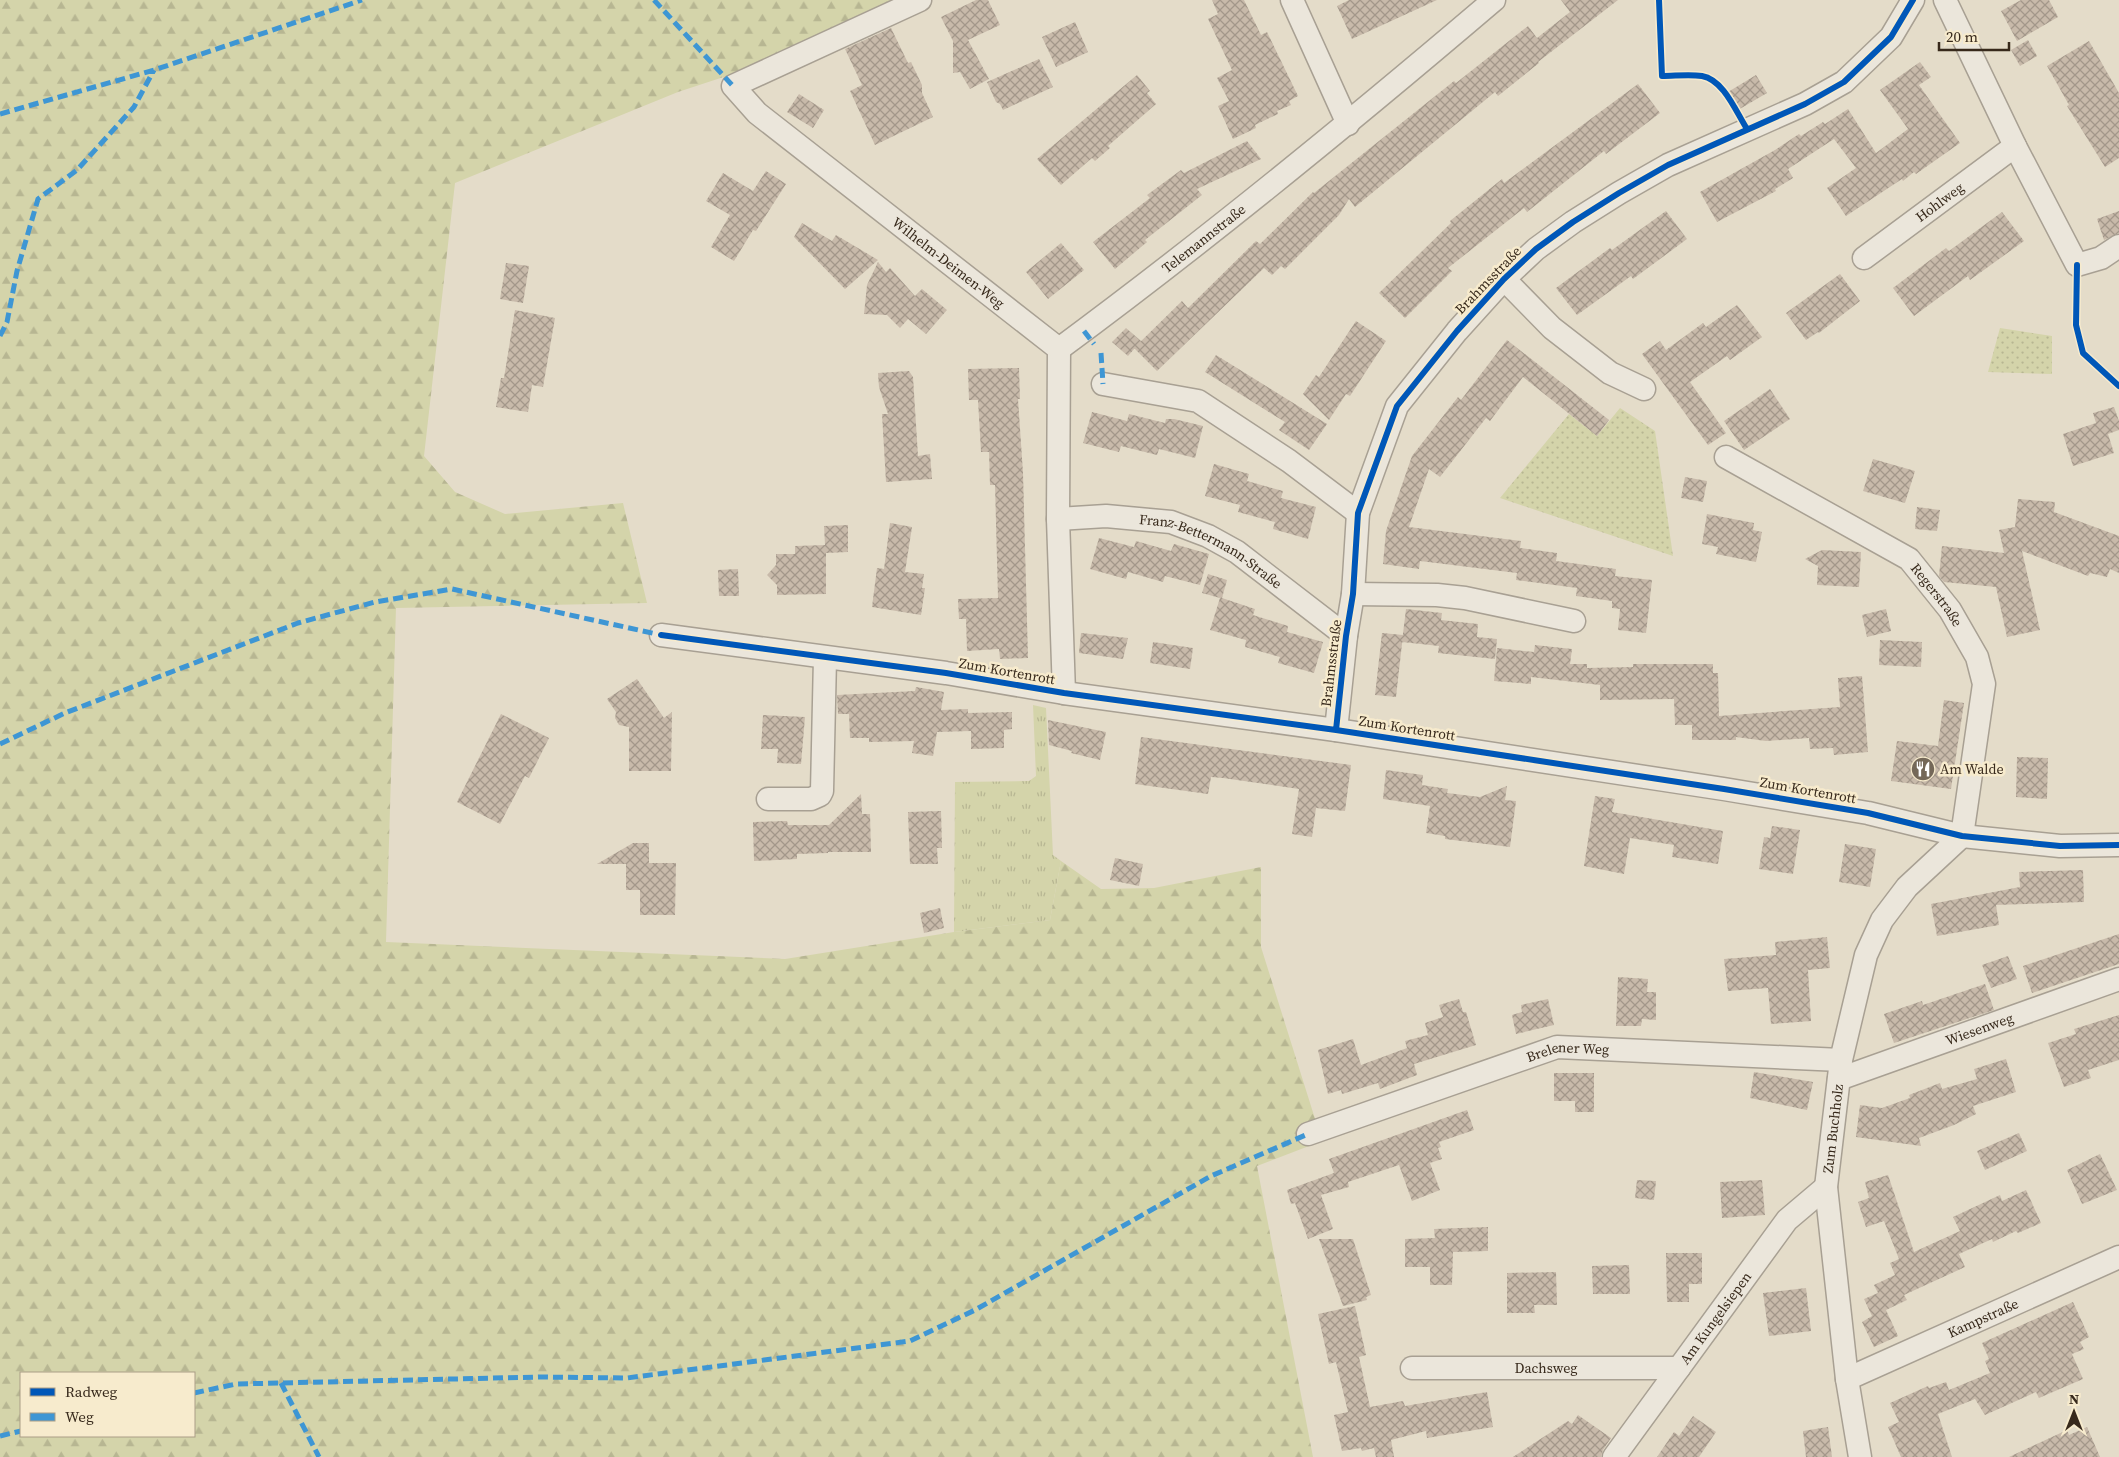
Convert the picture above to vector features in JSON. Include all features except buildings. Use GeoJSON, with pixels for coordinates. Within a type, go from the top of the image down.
{"type":"FeatureCollection","features":[{"type":"Feature","properties":{"kind":"street","name":"Wilhelm-Deimen-Weg"},"geometry":{"type":"LineString","coordinates":[[920,0],[733,86],[757,114],[1059,349]]}},
{"type":"Feature","properties":{"kind":"street"},"geometry":{"type":"LineString","coordinates":[[1292,0],[1348,124]]}},
{"type":"Feature","properties":{"kind":"street","name":"Telemannstraße"},"geometry":{"type":"LineString","coordinates":[[1059,349],[1348,124],[1494,0]]}},
{"type":"Feature","properties":{"kind":"street","name":"Brahmsstraße"},"geometry":{"type":"LineString","coordinates":[[1336,730],[1352,594],[1358,513],[1397,406],[1457,331],[1504,279],[1536,249],[1618,193],[1668,165],[1805,104],[1844,82],[1891,37],[1913,0]]}},
{"type":"Feature","properties":{"kind":"street"},"geometry":{"type":"LineString","coordinates":[[1945,0],[2015,146],[2077,264],[2101,258],[2119,246]]}},
{"type":"Feature","properties":{"kind":"street","name":"Hohlweg"},"geometry":{"type":"LineString","coordinates":[[1864,258],[2015,146]]}},
{"type":"Feature","properties":{"kind":"street","name":"Brahmsstraße"},"geometry":{"type":"LineString","coordinates":[[1504,279],[1552,328],[1610,373],[1644,388]]}},
{"type":"Feature","properties":{"kind":"street"},"geometry":{"type":"LineString","coordinates":[[1059,349],[1057,407],[1058,519],[1064,693]]}},
{"type":"Feature","properties":{"kind":"street"},"geometry":{"type":"LineString","coordinates":[[1103,384],[1198,401],[1290,462],[1358,513]]}},
{"type":"Feature","properties":{"kind":"street","name":"Regerstraße"},"geometry":{"type":"LineString","coordinates":[[1726,457],[1909,559],[1950,610],[1977,657],[1984,684],[1962,836]]}},
{"type":"Feature","properties":{"kind":"street","name":"Franz-Bettermann-Straße"},"geometry":{"type":"LineString","coordinates":[[1058,519],[1106,516],[1172,522],[1208,536],[1237,552],[1346,636]]}},
{"type":"Feature","properties":{"kind":"street"},"geometry":{"type":"LineString","coordinates":[[1352,594],[1438,595],[1465,598],[1574,621]]}},
{"type":"Feature","properties":{"kind":"street","name":"Zum Kortenrott"},"geometry":{"type":"LineString","coordinates":[[661,634],[825,658],[946,673],[1064,693],[1336,730],[1762,795],[1868,813],[1962,836],[2060,846],[2119,845]]}},
{"type":"Feature","properties":{"kind":"street"},"geometry":{"type":"LineString","coordinates":[[768,799],[811,798],[820,795],[822,792],[825,658]]}},
{"type":"Feature","properties":{"kind":"street","name":"Zum Buchholz"},"geometry":{"type":"LineString","coordinates":[[1860,1457],[1848,1379],[1826,1187],[1840,1070],[1866,956],[1882,920],[1907,887],[1962,836]]}},
{"type":"Feature","properties":{"kind":"street","name":"Wiesenweg"},"geometry":{"type":"LineString","coordinates":[[1840,1070],[1947,1042],[2081,991],[2119,979]]}},
{"type":"Feature","properties":{"kind":"street","name":"Brelener Weg"},"geometry":{"type":"LineString","coordinates":[[1308,1134],[1557,1047],[1840,1070]]}},
{"type":"Feature","properties":{"kind":"street","name":"Am Kungelsiepen"},"geometry":{"type":"LineString","coordinates":[[1614,1457],[1787,1220],[1826,1187]]}},
{"type":"Feature","properties":{"kind":"street","name":"Kampstraße"},"geometry":{"type":"LineString","coordinates":[[1848,1379],[2119,1257]]}},
{"type":"Feature","properties":{"kind":"street","name":"Dachsweg"},"geometry":{"type":"LineString","coordinates":[[1412,1368],[1679,1368]]}},
{"type":"Feature","properties":{"kind":"green space"},"geometry":{"type":"Polygon","coordinates":[[[0,0],[895,0],[757,66],[678,92],[455,183],[424,456],[455,492],[505,514],[623,503],[647,603],[396,608],[386,942],[785,959],[954,932],[1050,920],[1061,861],[1101,889],[1154,888],[1261,867],[1261,947],[1322,1141],[1257,1166],[1313,1457],[0,1457],[0,0]]]}},
{"type":"Feature","properties":{"kind":"green space"},"geometry":{"type":"Polygon","coordinates":[[[2000,328],[2052,336],[2052,374],[1988,372],[2000,328]]]}},
{"type":"Feature","properties":{"kind":"green space"},"geometry":{"type":"Polygon","coordinates":[[[1620,408],[1655,431],[1673,556],[1500,498],[1569,414],[1597,436],[1620,408]]]}},
{"type":"Feature","properties":{"kind":"green space"},"geometry":{"type":"Polygon","coordinates":[[[1033,705],[1046,708],[1053,855],[1061,861],[1050,920],[954,932],[955,782],[1029,781],[1036,776],[1033,705]]]}},
{"type":"Feature","properties":{"kind":"marked path"},"geometry":{"type":"LineString","coordinates":[[0,114],[154,70],[362,0]]}},
{"type":"Feature","properties":{"kind":"marked path"},"geometry":{"type":"LineString","coordinates":[[654,0],[733,86]]}},
{"type":"Feature","properties":{"kind":"marked path"},"geometry":{"type":"LineString","coordinates":[[0,336],[7,322],[17,271],[38,199],[77,170],[134,107],[154,70]]}},
{"type":"Feature","properties":{"kind":"marked path"},"geometry":{"type":"LineString","coordinates":[[1084,331],[1094,344]]}},
{"type":"Feature","properties":{"kind":"marked path"},"geometry":{"type":"LineString","coordinates":[[1101,353],[1103,384]]}},
{"type":"Feature","properties":{"kind":"marked path"},"geometry":{"type":"LineString","coordinates":[[0,744],[65,713],[298,623],[375,602],[452,589],[661,635]]}},
{"type":"Feature","properties":{"kind":"marked path"},"geometry":{"type":"LineString","coordinates":[[195,1393],[236,1384],[540,1377],[627,1378],[910,1341],[975,1310],[1211,1176],[1308,1134]]}},
{"type":"Feature","properties":{"kind":"marked path"},"geometry":{"type":"LineString","coordinates":[[281,1383],[319,1457]]}},
{"type":"Feature","properties":{"kind":"marked path"},"geometry":{"type":"LineString","coordinates":[[0,1436],[20,1431]]}},
{"type":"Feature","properties":{"kind":"cycle path"},"geometry":{"type":"LineString","coordinates":[[1659,0],[1662,76],[1697,75],[1710,79],[1729,98],[1747,129]]}},
{"type":"Feature","properties":{"kind":"cycle path"},"geometry":{"type":"LineString","coordinates":[[1336,730],[1346,636],[1353,594],[1358,513],[1397,406],[1457,331],[1504,279],[1536,249],[1573,222],[1668,165],[1805,104],[1844,82],[1891,37],[1913,0]]}},
{"type":"Feature","properties":{"kind":"cycle path"},"geometry":{"type":"LineString","coordinates":[[2077,265],[2076,325],[2083,353],[2119,386]]}},
{"type":"Feature","properties":{"kind":"cycle path"},"geometry":{"type":"LineString","coordinates":[[661,635],[946,673],[1064,693],[1336,730],[1724,789],[1868,813],[1962,836],[2060,846],[2119,845]]}},
{"type":"Feature","properties":{"kind":"place","name":"Am Walde"},"geometry":{"type":"Point","coordinates":[1923,769]}}]}
